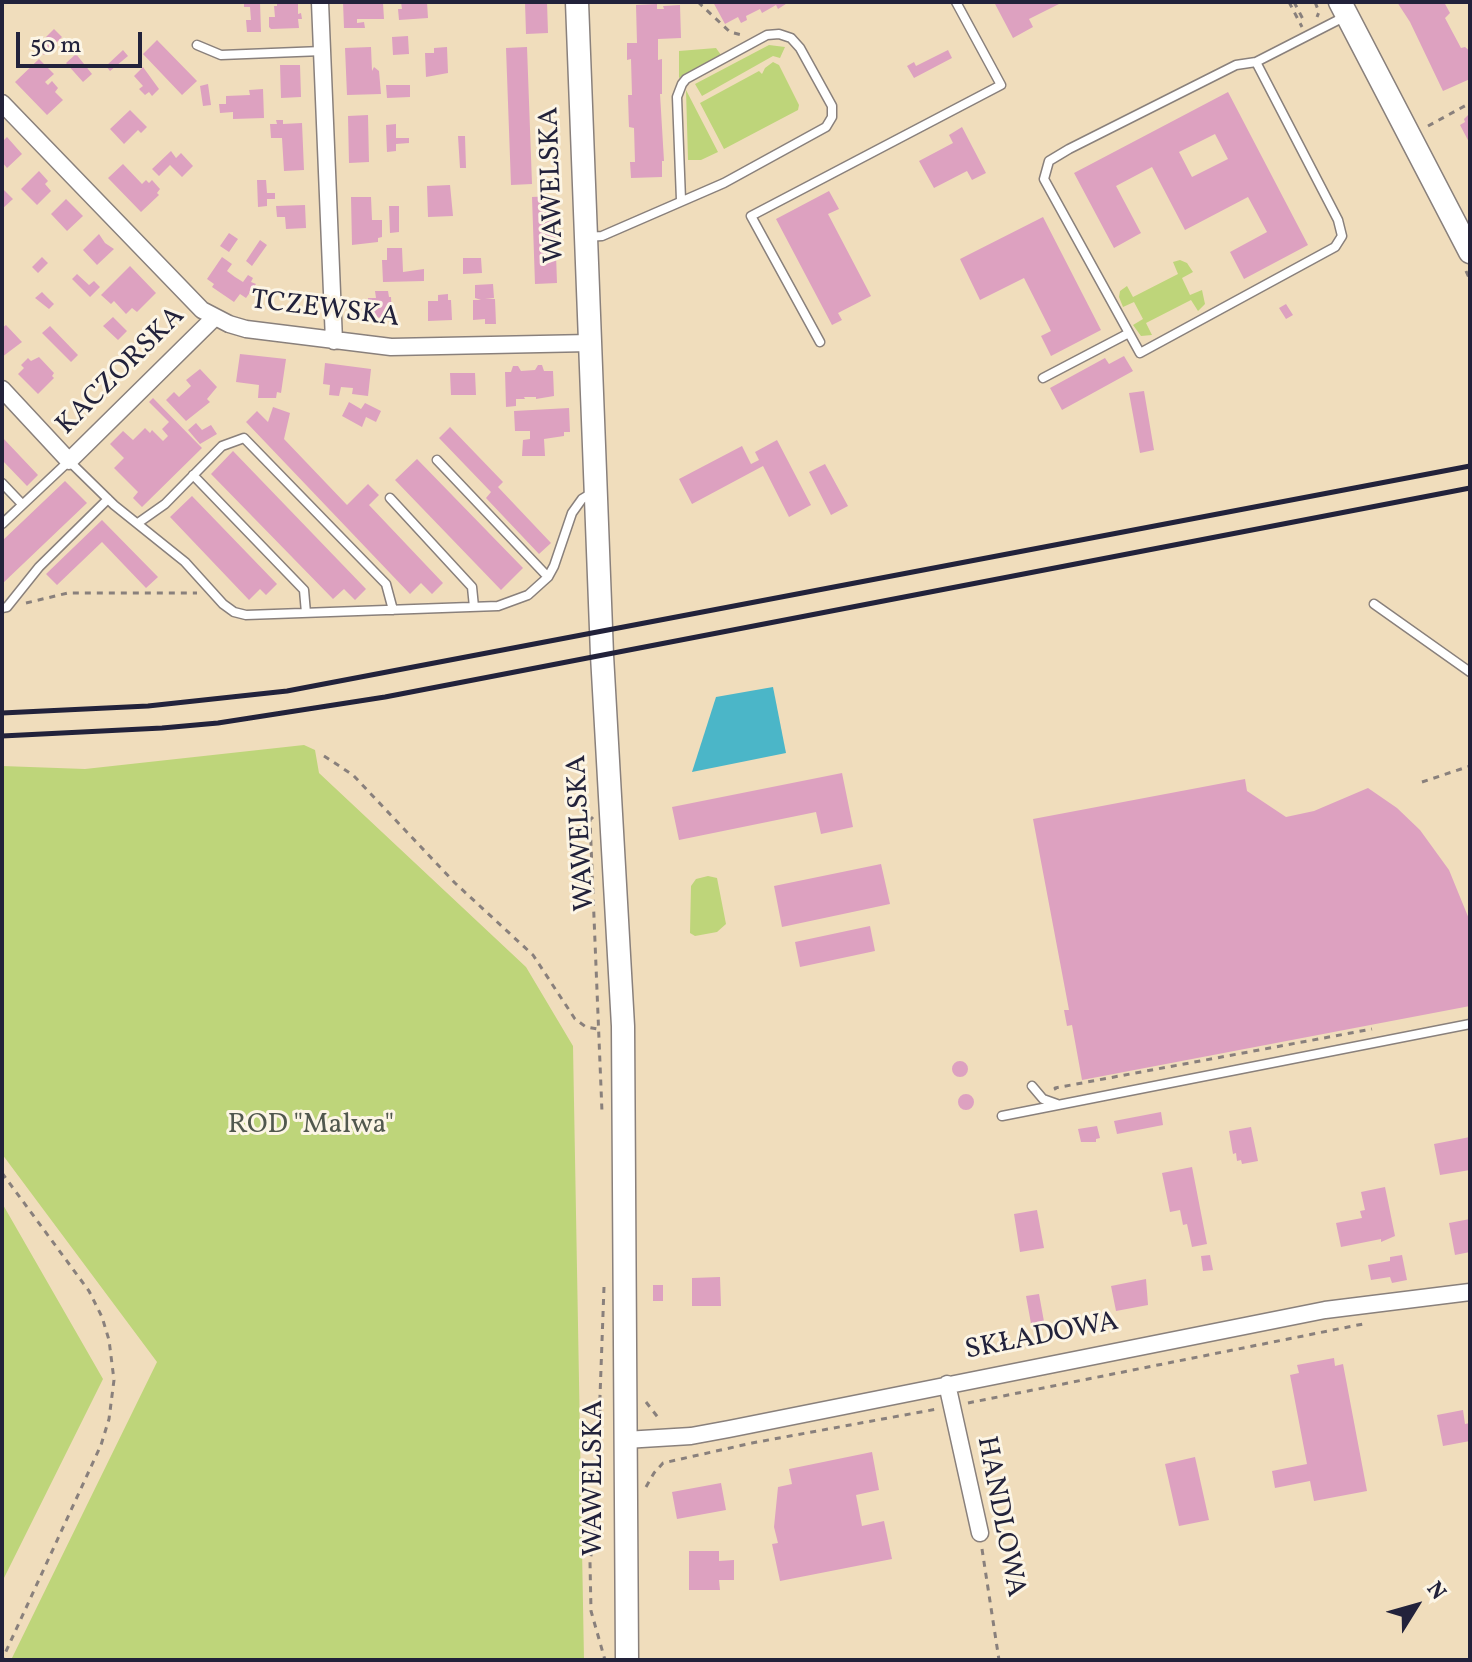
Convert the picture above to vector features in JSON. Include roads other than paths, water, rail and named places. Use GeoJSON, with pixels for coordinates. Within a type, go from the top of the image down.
{"type":"FeatureCollection","features":[{"type":"Feature","properties":{"kind":"street"},"geometry":{"type":"LineString","coordinates":[[320,2],[334,341]]}},
{"type":"Feature","properties":{"kind":"street","name":"WAWELSKA"},"geometry":{"type":"LineString","coordinates":[[577,2],[601,631],[623,1026],[627,1660]]}},
{"type":"Feature","properties":{"kind":"street"},"geometry":{"type":"LineString","coordinates":[[1344,9],[1470,252]]}},
{"type":"Feature","properties":{"kind":"street","name":"TCZEWSKA"},"geometry":{"type":"LineString","coordinates":[[2,103],[191,299],[214,318],[246,329],[334,341],[435,348],[590,343]]}},
{"type":"Feature","properties":{"kind":"street","name":"KACZORSKA"},"geometry":{"type":"LineString","coordinates":[[2,389],[69,461],[214,318]]}},
{"type":"Feature","properties":{"kind":"street","name":"SKŁADOWA"},"geometry":{"type":"LineString","coordinates":[[625,1440],[691,1436],[1325,1310],[1470,1292]]}},
{"type":"Feature","properties":{"kind":"street","name":"HANDLOWA"},"geometry":{"type":"LineString","coordinates":[[947,1384],[980,1533]]}},
{"type":"Feature","properties":{"kind":"lane"},"geometry":{"type":"LineString","coordinates":[[820,342],[751,216],[1001,85],[956,2]]}},
{"type":"Feature","properties":{"kind":"lane"},"geometry":{"type":"LineString","coordinates":[[1256,62],[1338,220],[1342,236],[1335,247],[1140,353],[1044,179],[1049,161],[1236,65],[1256,62],[1344,9]]}},
{"type":"Feature","properties":{"kind":"lane"},"geometry":{"type":"LineString","coordinates":[[586,237],[602,236],[724,183],[822,130],[831,121],[832,106],[796,42],[789,36],[776,34],[755,42],[686,79],[677,97],[681,200]]}},
{"type":"Feature","properties":{"kind":"lane"},"geometry":{"type":"LineString","coordinates":[[197,45],[221,55],[322,51]]}},
{"type":"Feature","properties":{"kind":"lane"},"geometry":{"type":"LineString","coordinates":[[1043,378],[1129,333]]}},
{"type":"Feature","properties":{"kind":"lane"},"geometry":{"type":"LineString","coordinates":[[138,523],[165,504],[222,446],[244,438],[386,584],[393,610]]}},
{"type":"Feature","properties":{"kind":"lane"},"geometry":{"type":"LineString","coordinates":[[437,460],[548,577]]}},
{"type":"Feature","properties":{"kind":"lane"},"geometry":{"type":"LineString","coordinates":[[2,524],[69,461],[108,499],[185,562],[234,612],[246,615],[474,607],[515,602],[548,577],[572,513],[582,499],[596,490]]}},
{"type":"Feature","properties":{"kind":"lane"},"geometry":{"type":"LineString","coordinates":[[193,475],[304,590],[306,613]]}},
{"type":"Feature","properties":{"kind":"lane"},"geometry":{"type":"LineString","coordinates":[[2,483],[22,504]]}},
{"type":"Feature","properties":{"kind":"lane"},"geometry":{"type":"LineString","coordinates":[[390,498],[472,587],[474,607]]}},
{"type":"Feature","properties":{"kind":"lane"},"geometry":{"type":"LineString","coordinates":[[4,608],[39,567],[108,499]]}},
{"type":"Feature","properties":{"kind":"lane"},"geometry":{"type":"LineString","coordinates":[[1374,604],[1470,672]]}},
{"type":"Feature","properties":{"kind":"lane"},"geometry":{"type":"LineString","coordinates":[[1002,1116],[1470,1024]]}},
{"type":"Feature","properties":{"kind":"lane"},"geometry":{"type":"LineString","coordinates":[[1032,1086],[1043,1099],[1059,1105]]}},
{"type":"Feature","properties":{"kind":"water"},"geometry":{"type":"Polygon","coordinates":[[[773,687],[786,753],[692,772],[716,697],[773,687]]]}},
{"type":"Feature","properties":{"kind":"railway"},"geometry":{"type":"LineString","coordinates":[[2,713],[148,706],[287,691],[1470,466]]}},
{"type":"Feature","properties":{"kind":"railway"},"geometry":{"type":"LineString","coordinates":[[2,736],[218,723],[385,697],[1470,488]]}},
{"type":"Feature","properties":{"kind":"park label","name":"ROD \"Malwa\""},"geometry":{"type":"Point","coordinates":[311,1127]}}]}
